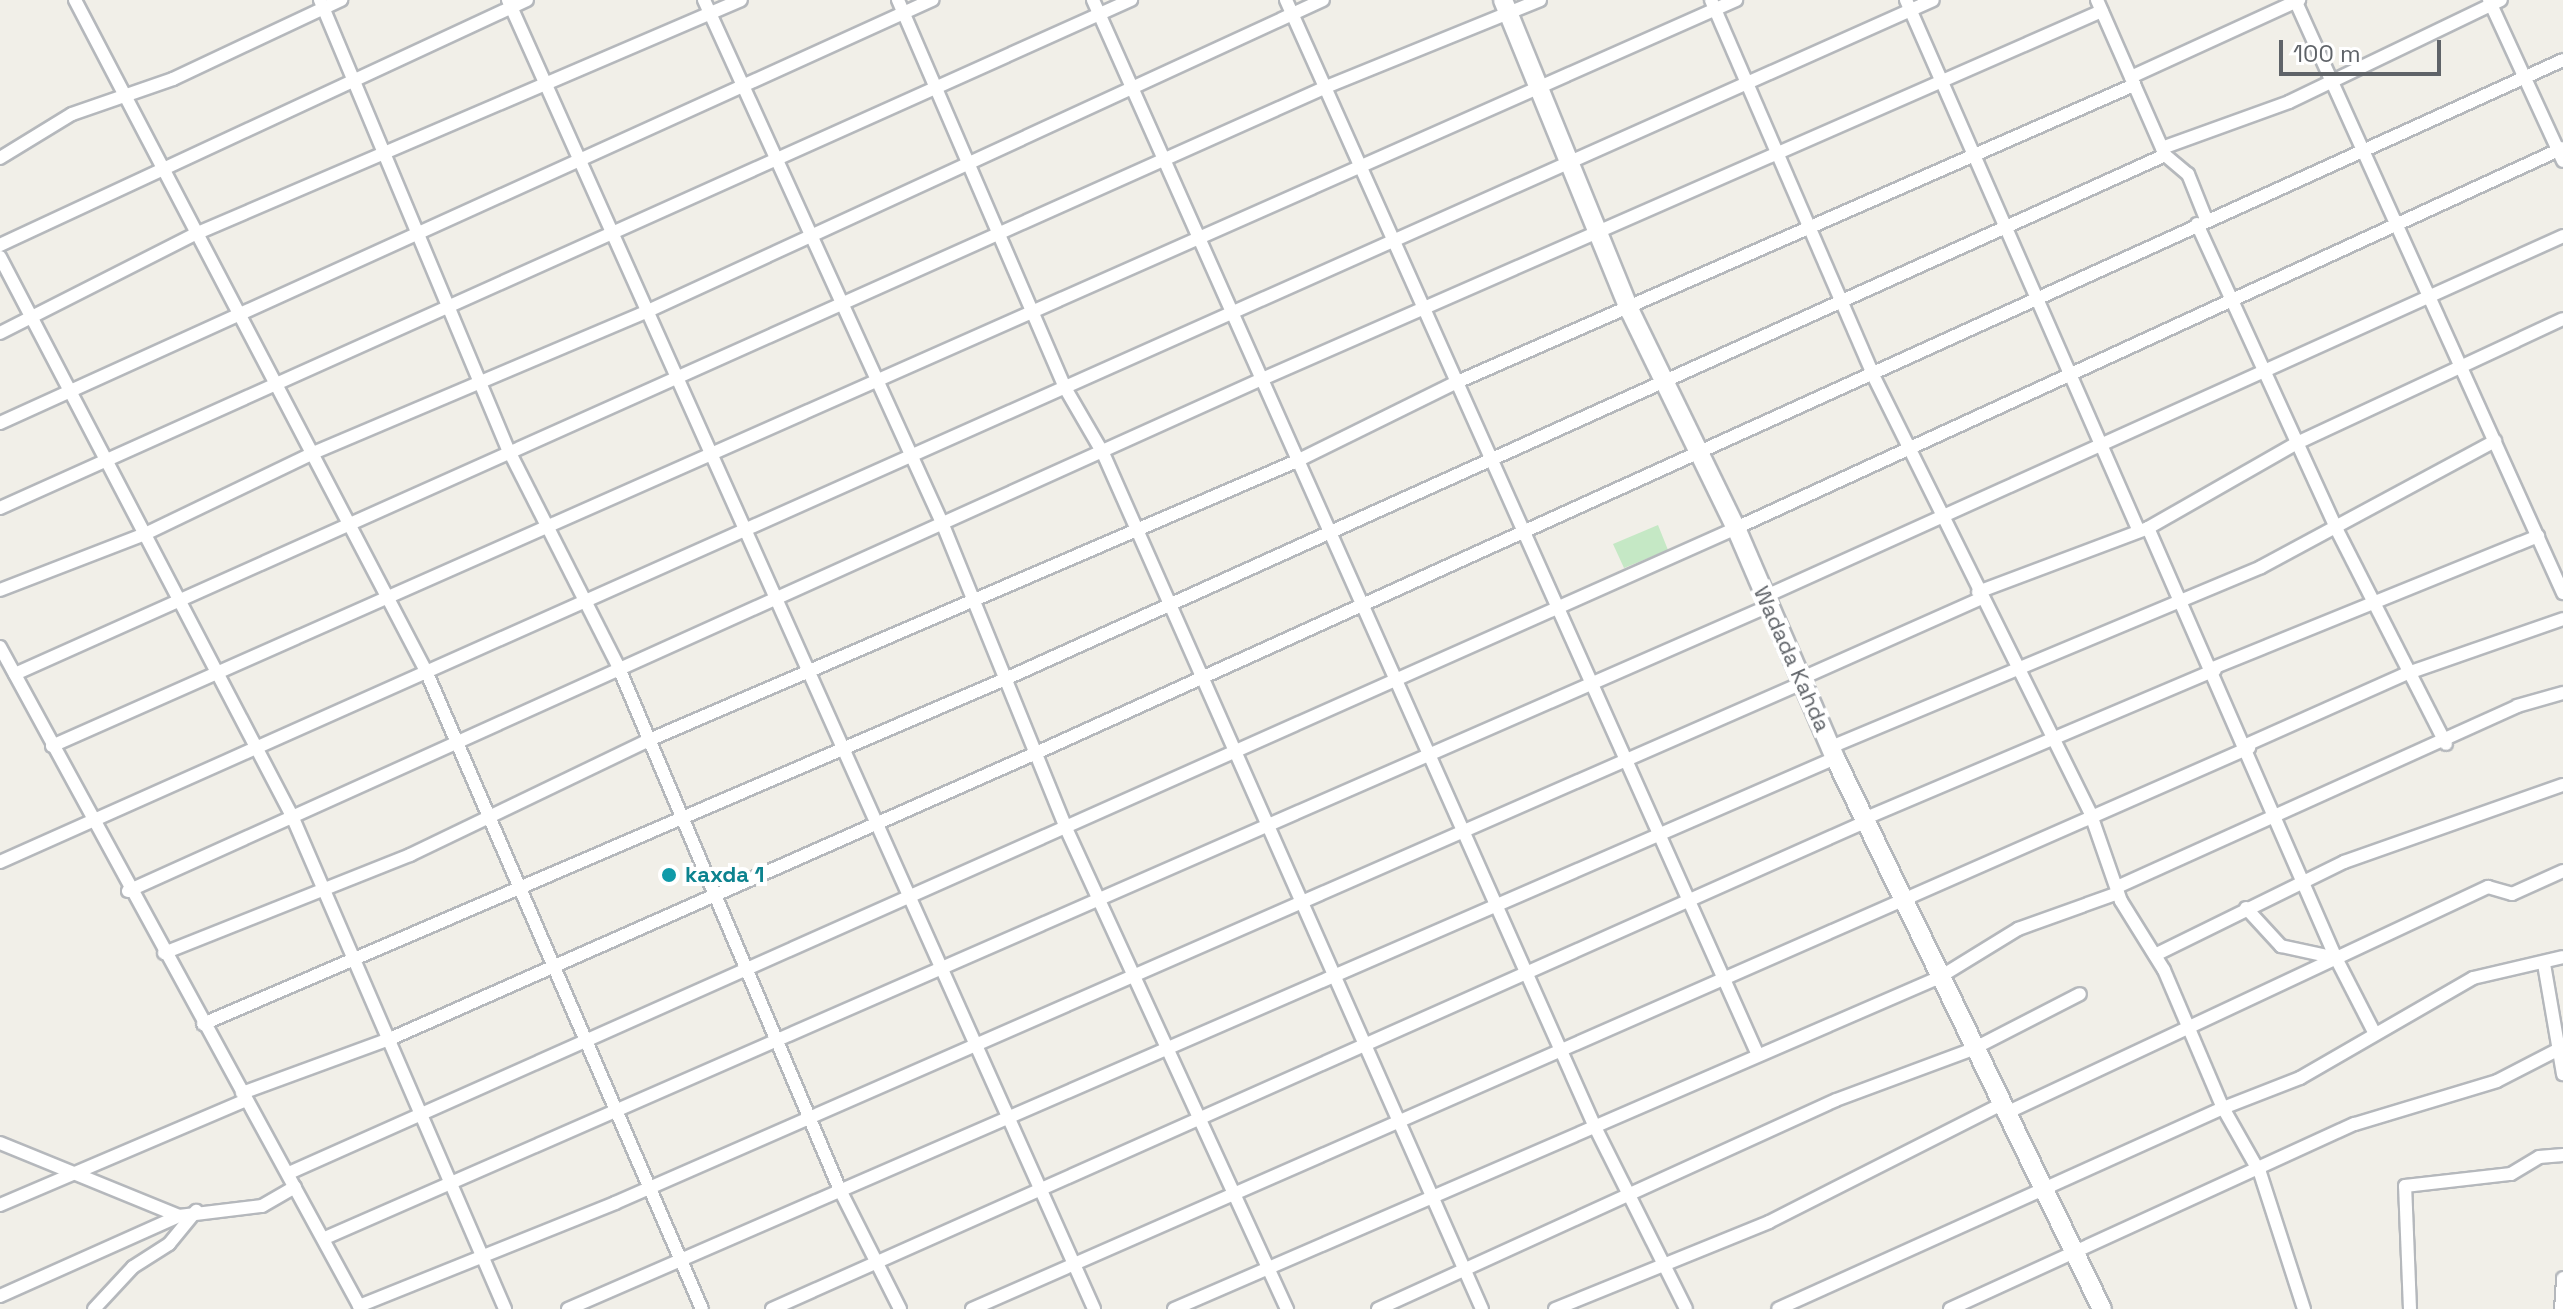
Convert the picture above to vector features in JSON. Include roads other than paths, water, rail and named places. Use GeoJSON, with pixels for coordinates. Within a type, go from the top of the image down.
{"type":"FeatureCollection","features":[{"type":"Feature","properties":{"kind":"main road","name":"Wadada Kahda"},"geometry":{"type":"LineString","coordinates":[[1506,7],[1630,311],[1695,451],[1736,528],[1833,752],[1905,897],[1973,1049],[2102,1309]]}},
{"type":"Feature","properties":{"kind":"street"},"geometry":{"type":"LineString","coordinates":[[75,0],[193,235],[426,671],[459,744],[518,892],[584,1041],[619,1110],[702,1309]]}},
{"type":"Feature","properties":{"kind":"street"},"geometry":{"type":"LineString","coordinates":[[0,158],[121,94],[173,79],[322,4],[341,0]]}},
{"type":"Feature","properties":{"kind":"street"},"geometry":{"type":"LineString","coordinates":[[0,245],[356,80],[509,3],[527,0]]}},
{"type":"Feature","properties":{"kind":"street"},"geometry":{"type":"LineString","coordinates":[[704,0],[743,89],[780,160],[838,306],[943,525],[1003,680],[1065,826],[1287,1309]]}},
{"type":"Feature","properties":{"kind":"street"},"geometry":{"type":"LineString","coordinates":[[0,333],[193,235],[385,159],[741,0]]}},
{"type":"Feature","properties":{"kind":"street"},"geometry":{"type":"LineString","coordinates":[[898,0],[1002,233],[1064,386],[1103,453],[1198,680],[1233,751],[1263,828],[1297,901],[1336,973],[1364,1050],[1482,1309]]}},
{"type":"Feature","properties":{"kind":"street"},"geometry":{"type":"LineString","coordinates":[[0,423],[237,313],[580,163],[932,0]]}},
{"type":"Feature","properties":{"kind":"street"},"geometry":{"type":"LineString","coordinates":[[1093,0],[1595,1127],[1632,1198],[1660,1265],[1686,1309]]}},
{"type":"Feature","properties":{"kind":"street"},"geometry":{"type":"LineString","coordinates":[[0,508],[107,463],[271,384],[613,236],[935,85],[1131,0]]}},
{"type":"Feature","properties":{"kind":"street"},"geometry":{"type":"LineString","coordinates":[[1286,0],[1487,458],[1559,606],[1656,830],[1726,975],[1757,1053]]}},
{"type":"Feature","properties":{"kind":"street"},"geometry":{"type":"LineString","coordinates":[[0,590],[145,534],[311,454],[648,311],[809,234],[972,165],[1131,84],[1323,0]]}},
{"type":"Feature","properties":{"kind":"street"},"geometry":{"type":"LineString","coordinates":[[15,674],[187,603],[509,451],[1506,7],[1540,0]]}},
{"type":"Feature","properties":{"kind":"street"},"geometry":{"type":"LineString","coordinates":[[52,746],[389,601],[546,524],[1199,241],[1537,83],[1713,5],[1736,0]]}},
{"type":"Feature","properties":{"kind":"street"},"geometry":{"type":"LineString","coordinates":[[0,862],[1748,82],[1908,5],[1933,0]]}},
{"type":"Feature","properties":{"kind":"street"},"geometry":{"type":"LineString","coordinates":[[164,953],[323,891],[649,740],[809,673],[1135,525],[1299,460],[1455,383],[1812,231],[1975,158],[2296,0],[2361,152],[2397,224],[2424,294],[2495,441],[2563,593]]}},
{"type":"Feature","properties":{"kind":"street"},"geometry":{"type":"LineString","coordinates":[[203,1024],[358,962],[518,892],[676,816],[1003,680],[1327,529],[2005,231],[2163,152],[2237,124],[2494,2],[2525,79],[2561,153],[2397,224],[2238,301],[1913,449],[289,1173]]}},
{"type":"Feature","properties":{"kind":"street"},"geometry":{"type":"LineString","coordinates":[[509,3],[648,311],[674,380],[778,596],[839,746],[875,818],[905,898],[1004,1118],[1042,1190],[1072,1265],[1094,1309]]}},
{"type":"Feature","properties":{"kind":"street"},"geometry":{"type":"LineString","coordinates":[[128,891],[459,744],[618,666],[943,525],[1260,380],[1600,236],[1944,85],[2100,3],[2163,152],[2188,174],[2202,221],[2238,301],[2262,367],[2337,530],[2446,744]]}},
{"type":"Feature","properties":{"kind":"street"},"geometry":{"type":"LineString","coordinates":[[322,4],[356,80],[414,234],[509,451],[618,666],[676,816],[716,890],[745,969],[779,1040],[840,1190],[900,1309]]}},
{"type":"Feature","properties":{"kind":"street"},"geometry":{"type":"LineString","coordinates":[[1713,5],[1873,375],[1913,449],[1979,596],[2091,815],[2117,890],[2155,955],[2223,1108],[2260,1173],[2304,1309]]}},
{"type":"Feature","properties":{"kind":"street"},"geometry":{"type":"LineString","coordinates":[[1908,5],[2033,299],[2075,376],[2143,529],[2183,602],[2308,880],[2336,958],[2375,1034]]}},
{"type":"Feature","properties":{"kind":"street"},"geometry":{"type":"LineString","coordinates":[[0,1205],[69,1171],[392,1038],[875,818],[1036,753],[1361,604],[1524,535],[1695,451],[1873,375],[2202,221],[2563,60]]}},
{"type":"Feature","properties":{"kind":"street"},"geometry":{"type":"LineString","coordinates":[[325,1238],[1594,684],[1942,516],[2105,444],[2262,367],[2563,236]]}},
{"type":"Feature","properties":{"kind":"street"},"geometry":{"type":"LineString","coordinates":[[0,257],[145,534],[187,603],[292,816],[323,891],[392,1038],[505,1309]]}},
{"type":"Feature","properties":{"kind":"street"},"geometry":{"type":"LineString","coordinates":[[0,647],[128,891],[289,1173],[360,1307],[484,1257],[1801,681],[1979,596],[2143,529],[2297,443],[2563,319]]}},
{"type":"Feature","properties":{"kind":"street"},"geometry":{"type":"LineString","coordinates":[[568,1309],[1833,752],[2183,602],[2337,530],[2495,441]]}},
{"type":"Feature","properties":{"kind":"street"},"geometry":{"type":"LineString","coordinates":[[772,1309],[1200,1119],[1364,1050],[1524,968],[1687,896],[2214,669],[2538,536]]}},
{"type":"Feature","properties":{"kind":"street"},"geometry":{"type":"LineString","coordinates":[[972,1309],[1232,1190],[1398,1126],[1726,975],[2248,747],[2408,673],[2563,619]]}},
{"type":"Feature","properties":{"kind":"street"},"geometry":{"type":"LineString","coordinates":[[1174,1309],[1429,1196],[1595,1127],[1757,1053],[1940,977],[2018,929],[2117,890],[2277,815],[2446,744],[2517,706],[2563,693]]}},
{"type":"Feature","properties":{"kind":"street"},"geometry":{"type":"LineString","coordinates":[[2155,955],[2308,880],[2563,785]]}},
{"type":"Feature","properties":{"kind":"street"},"geometry":{"type":"LineString","coordinates":[[1555,1309],[1769,1222],[2002,1110],[2271,995],[2336,958],[2488,887],[2512,894],[2563,871]]}},
{"type":"Feature","properties":{"kind":"street"},"geometry":{"type":"LineString","coordinates":[[2246,908],[2281,946],[2336,958]]}},
{"type":"Feature","properties":{"kind":"street"},"geometry":{"type":"LineString","coordinates":[[1778,1309],[2040,1186],[2300,1078],[2473,978],[2544,964],[2563,957]]}},
{"type":"Feature","properties":{"kind":"street"},"geometry":{"type":"LineString","coordinates":[[2544,964],[2563,1074]]}},
{"type":"Feature","properties":{"kind":"street"},"geometry":{"type":"LineString","coordinates":[[1378,1309],[1632,1198],[1836,1100],[1973,1049],[2080,994]]}},
{"type":"Feature","properties":{"kind":"street"},"geometry":{"type":"LineString","coordinates":[[1950,1309],[2260,1173],[2355,1124],[2497,1081],[2560,1048]]}},
{"type":"Feature","properties":{"kind":"street"},"geometry":{"type":"LineString","coordinates":[[0,1143],[179,1216]]}},
{"type":"Feature","properties":{"kind":"street"},"geometry":{"type":"LineString","coordinates":[[2410,1309],[2405,1186],[2511,1174],[2539,1157],[2563,1155]]}},
{"type":"Feature","properties":{"kind":"street"},"geometry":{"type":"LineString","coordinates":[[0,1296],[179,1216],[196,1211],[241,1211],[295,1187]]}},
{"type":"Feature","properties":{"kind":"street"},"geometry":{"type":"LineString","coordinates":[[94,1309],[196,1211]]}},
{"type":"Feature","properties":{"kind":"street"},"geometry":{"type":"LineString","coordinates":[[2561,1309],[2563,1278]]}},
{"type":"Feature","properties":{"kind":"place","name":"kaxda 1"},"geometry":{"type":"Point","coordinates":[669,875]}}]}
